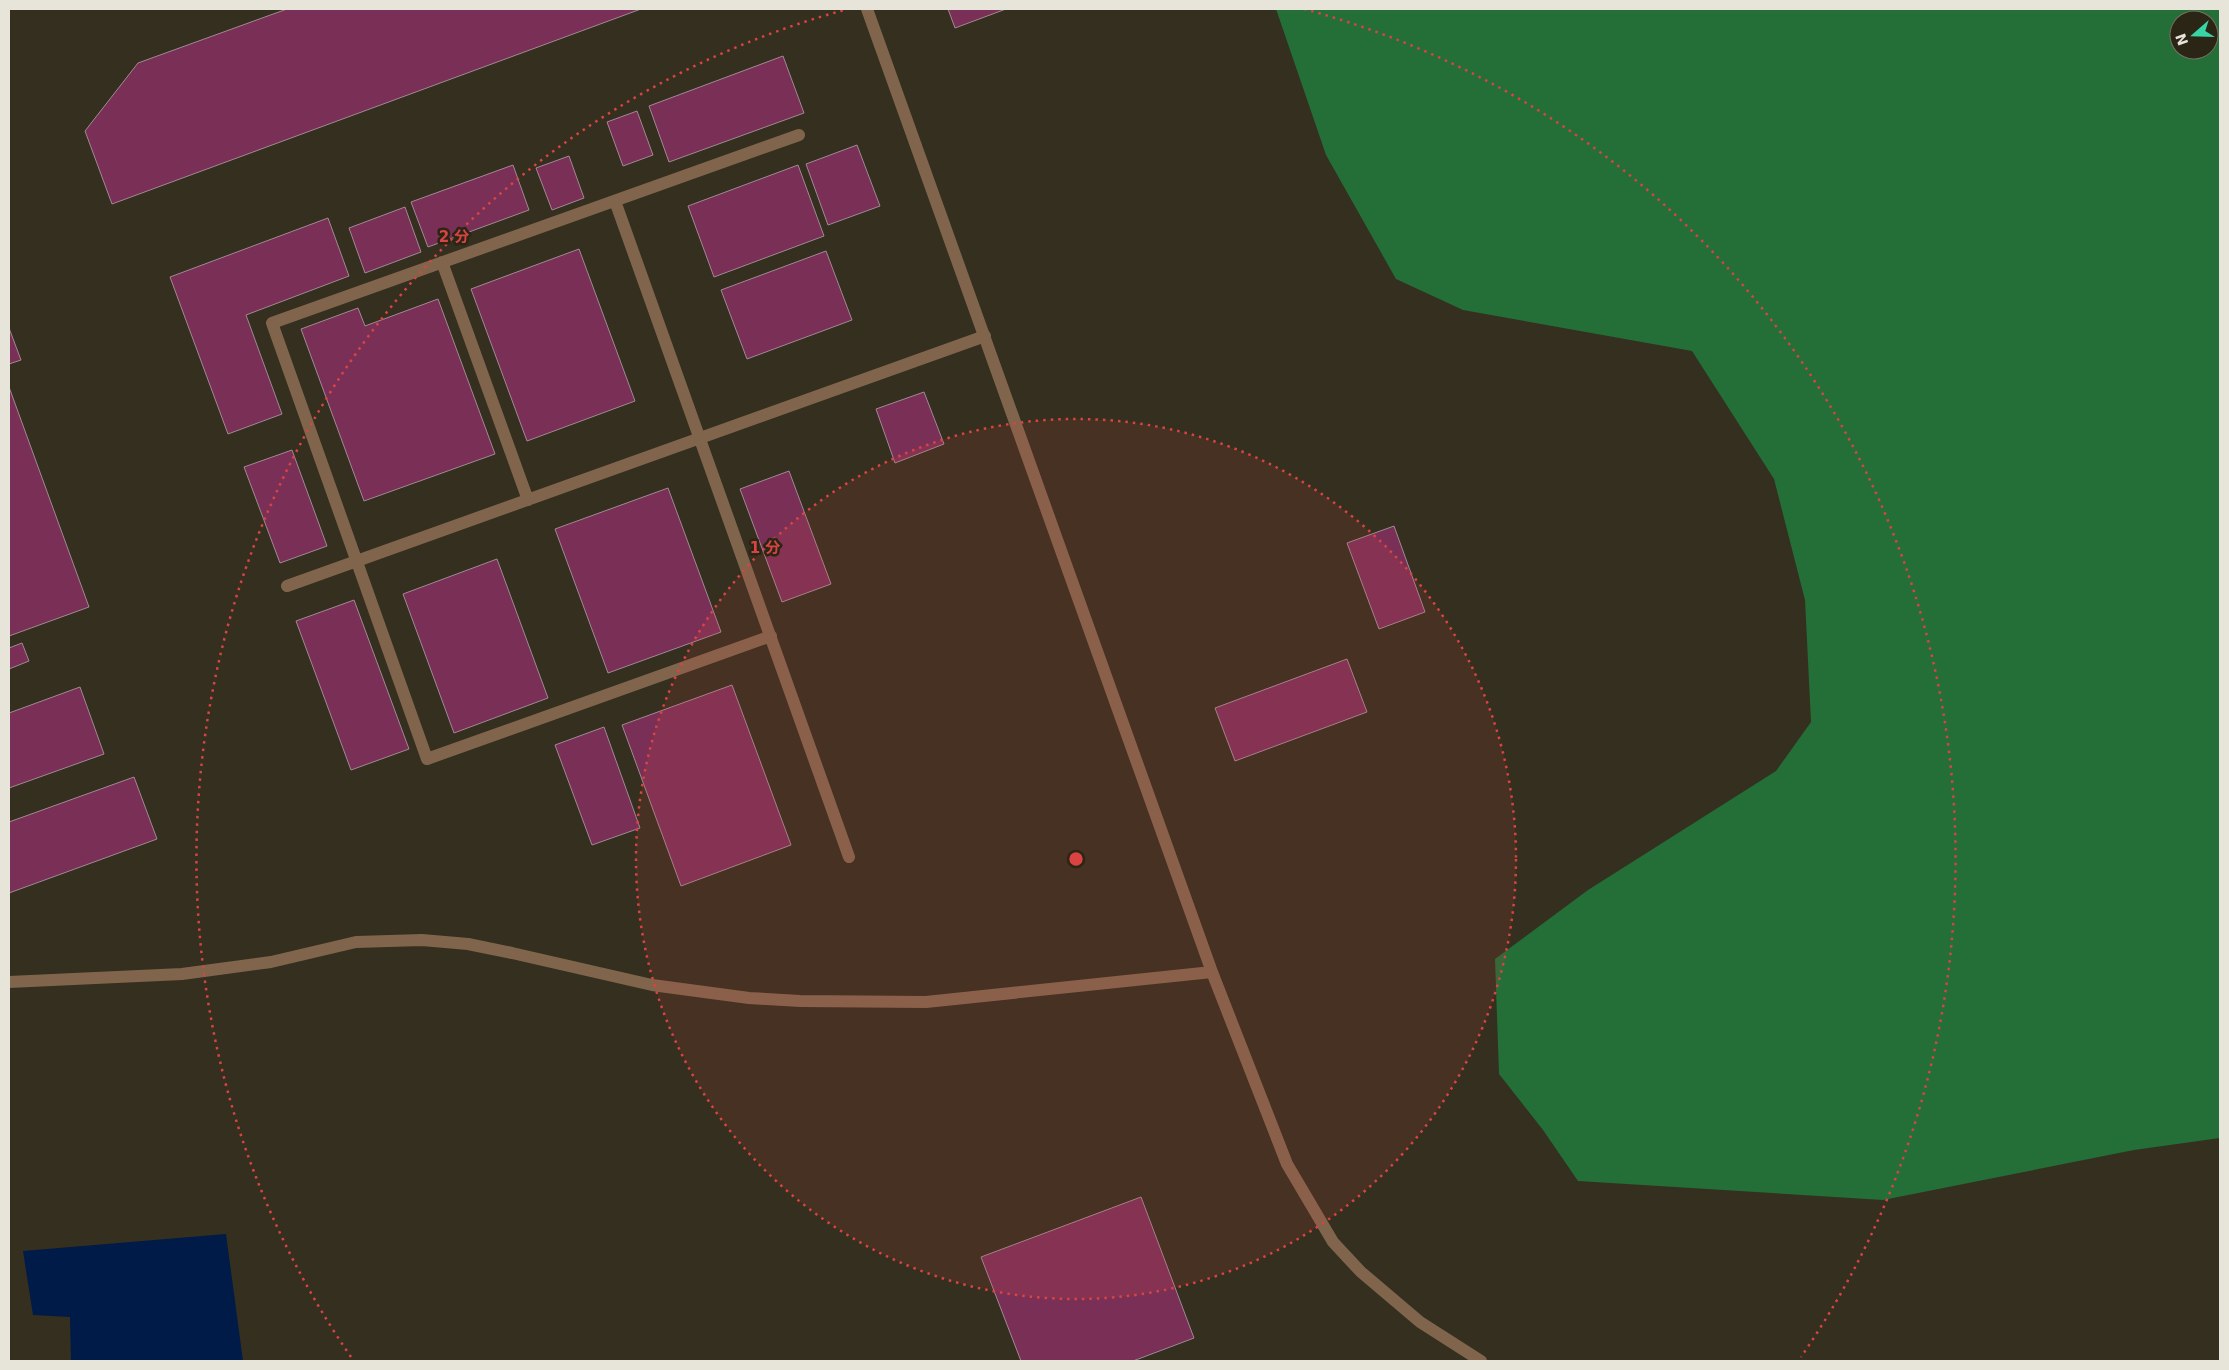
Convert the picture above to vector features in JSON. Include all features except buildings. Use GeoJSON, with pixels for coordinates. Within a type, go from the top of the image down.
{"type":"FeatureCollection","features":[{"type":"Feature","properties":{"kind":"street"},"geometry":{"type":"LineString","coordinates":[[867,9],[1212,972],[1287,1164],[1333,1242],[1361,1272],[1420,1322],[1481,1361]]}},
{"type":"Feature","properties":{"kind":"street"},"geometry":{"type":"LineString","coordinates":[[771,636],[427,759],[272,323],[798,135]]}},
{"type":"Feature","properties":{"kind":"street"},"geometry":{"type":"LineString","coordinates":[[615,201],[850,857]]}},
{"type":"Feature","properties":{"kind":"street"},"geometry":{"type":"LineString","coordinates":[[442,262],[528,500]]}},
{"type":"Feature","properties":{"kind":"street"},"geometry":{"type":"LineString","coordinates":[[287,586],[985,336]]}},
{"type":"Feature","properties":{"kind":"street"},"geometry":{"type":"LineString","coordinates":[[9,982],[182,974],[271,962],[356,942],[422,940],[468,944],[504,951],[652,985],[749,998],[800,1001],[926,1002],[1212,972]]}},
{"type":"Feature","properties":{"kind":"green space"},"geometry":{"type":"Polygon","coordinates":[[[1276,9],[2220,9],[2220,1138],[2134,1150],[1883,1200],[1578,1181],[1543,1130],[1499,1074],[1495,959],[1588,890],[1776,771],[1811,722],[1805,600],[1774,479],[1692,351],[1463,310],[1396,279],[1326,155],[1276,9]]]}},
{"type":"Feature","properties":{"kind":"water"},"geometry":{"type":"Polygon","coordinates":[[[226,1234],[243,1361],[71,1361],[70,1317],[33,1315],[23,1251],[226,1234]]]}}]}
